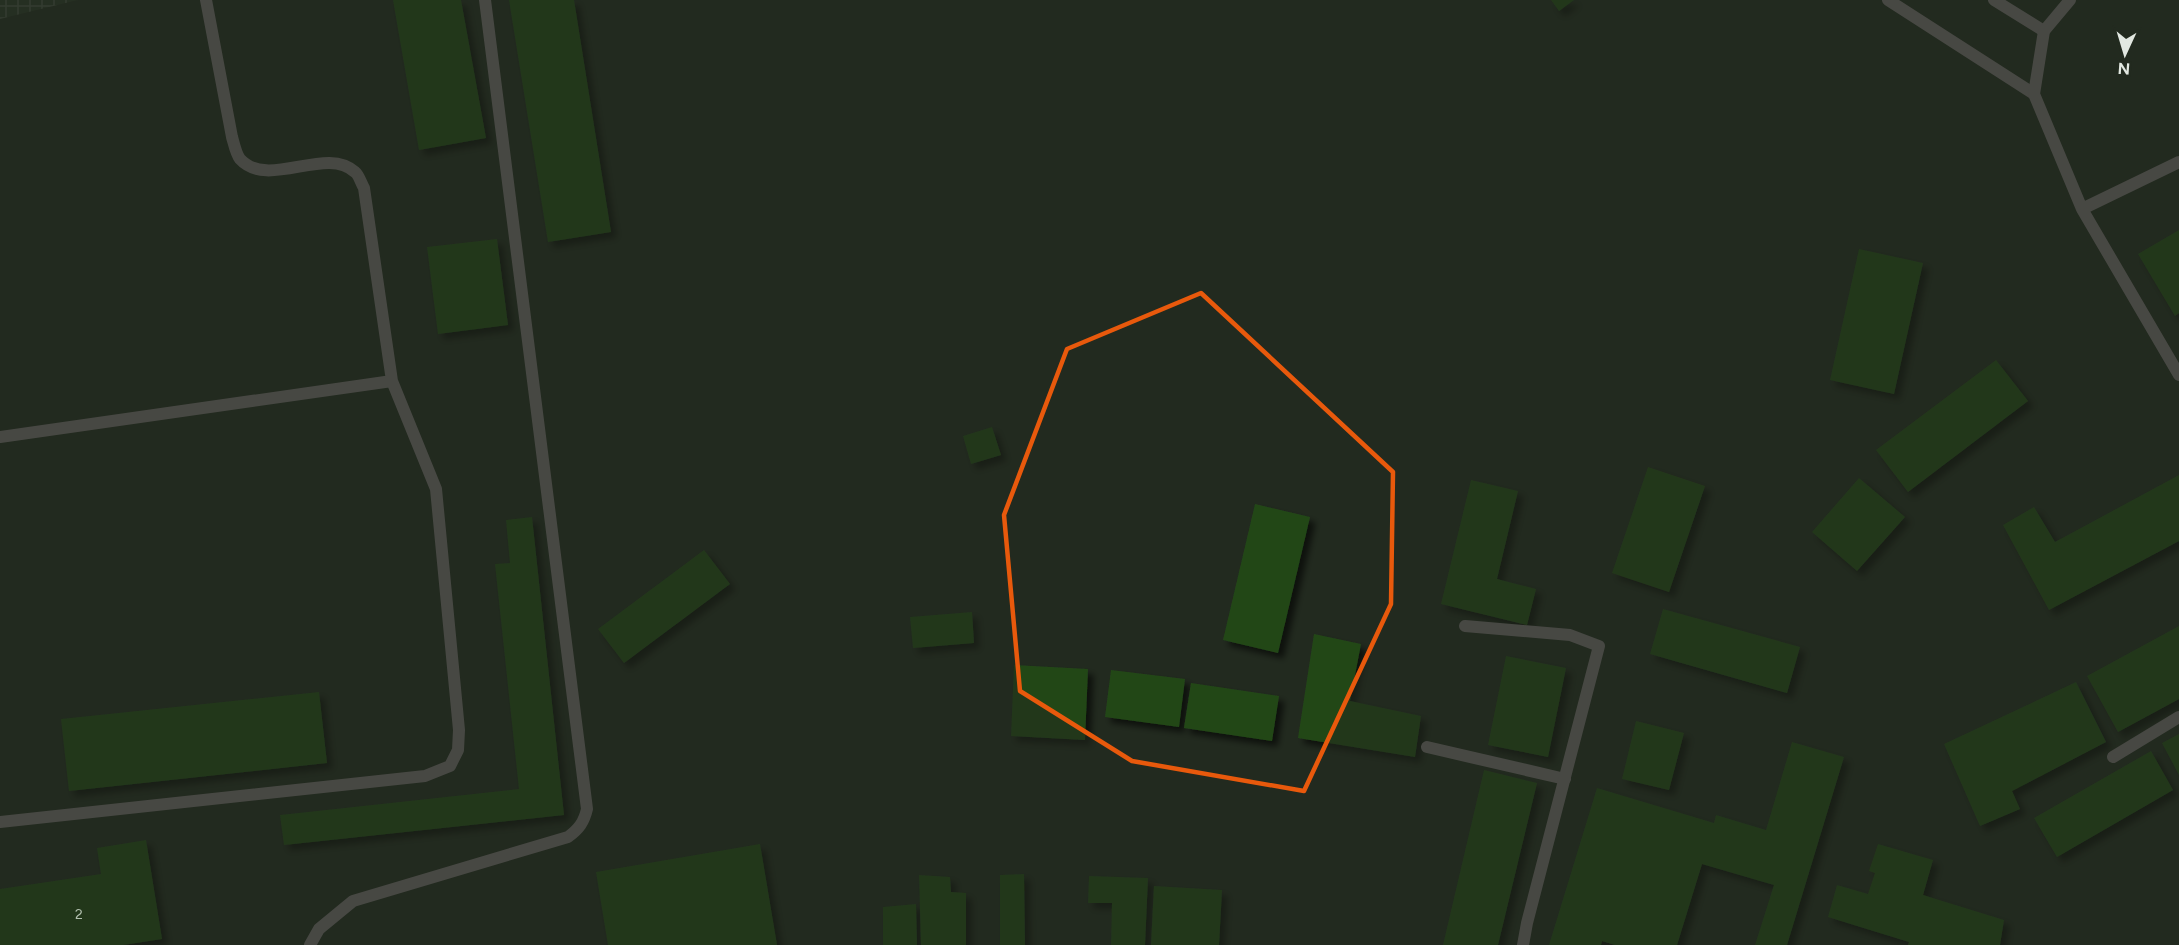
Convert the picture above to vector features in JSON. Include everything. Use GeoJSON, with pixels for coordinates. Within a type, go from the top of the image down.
{"type":"FeatureCollection","features":[{"type":"Feature","properties":{"kind":"street"},"geometry":{"type":"LineString","coordinates":[[0,822],[424,776],[450,766],[458,750],[459,730],[436,489],[392,381],[363,188],[357,172],[343,164],[255,170],[239,158],[232,137],[206,0]]}},
{"type":"Feature","properties":{"kind":"street"},"geometry":{"type":"LineString","coordinates":[[310,945],[319,929],[352,901],[568,837],[578,830],[584,820],[586,809],[484,0]]}},
{"type":"Feature","properties":{"kind":"street"},"geometry":{"type":"LineString","coordinates":[[1888,0],[2034,94]]}},
{"type":"Feature","properties":{"kind":"street"},"geometry":{"type":"LineString","coordinates":[[1994,0],[2044,31]]}},
{"type":"Feature","properties":{"kind":"street"},"geometry":{"type":"LineString","coordinates":[[2070,0],[2044,31],[2034,94],[2082,209],[2179,375]]}},
{"type":"Feature","properties":{"kind":"street"},"geometry":{"type":"LineString","coordinates":[[2082,209],[2179,162]]}},
{"type":"Feature","properties":{"kind":"street"},"geometry":{"type":"LineString","coordinates":[[0,437],[392,381]]}},
{"type":"Feature","properties":{"kind":"street"},"geometry":{"type":"LineString","coordinates":[[1465,626],[1570,635],[1599,646],[1523,945]]}},
{"type":"Feature","properties":{"kind":"street"},"geometry":{"type":"LineString","coordinates":[[2113,757],[2179,717]]}},
{"type":"Feature","properties":{"kind":"street"},"geometry":{"type":"LineString","coordinates":[[1427,747],[1565,779]]}},
{"type":"Feature","properties":{"kind":"highlighted area"},"geometry":{"type":"Polygon","coordinates":[[[1201,293],[1393,472],[1391,604],[1304,791],[1132,761],[1020,691],[1004,515],[1067,349],[1201,293]]]}},
{"type":"Feature","properties":{"kind":"shaded area"},"geometry":{"type":"Polygon","coordinates":[[[0,0],[78,0],[0,19],[0,0]]]}},
{"type":"Feature","properties":{"kind":"building"},"geometry":{"type":"Polygon","coordinates":[[[393,0],[461,0],[486,138],[419,150],[393,0]]]}},
{"type":"Feature","properties":{"kind":"building"},"geometry":{"type":"Polygon","coordinates":[[[509,0],[574,0],[611,232],[548,242],[509,0]]]}},
{"type":"Feature","properties":{"kind":"building"},"geometry":{"type":"Polygon","coordinates":[[[1551,0],[1574,0],[1559,11],[1551,0]]]}},
{"type":"Feature","properties":{"kind":"building"},"geometry":{"type":"Polygon","coordinates":[[[2179,230],[2179,313],[2175,316],[2138,254],[2179,230]]]}},
{"type":"Feature","properties":{"kind":"building"},"geometry":{"type":"Polygon","coordinates":[[[497,239],[508,325],[438,334],[427,247],[497,239]]]}},
{"type":"Feature","properties":{"kind":"building"},"geometry":{"type":"Polygon","coordinates":[[[1859,249],[1923,263],[1894,394],[1830,380],[1859,249]]]}},
{"type":"Feature","properties":{"kind":"building"},"geometry":{"type":"Polygon","coordinates":[[[1996,360],[2028,401],[1908,492],[1876,450],[1996,360]]]}},
{"type":"Feature","properties":{"kind":"building"},"geometry":{"type":"Polygon","coordinates":[[[992,427],[1001,455],[971,464],[963,436],[992,427]]]}},
{"type":"Feature","properties":{"kind":"building"},"geometry":{"type":"Polygon","coordinates":[[[1648,467],[1705,486],[1669,592],[1612,573],[1648,467]]]}},
{"type":"Feature","properties":{"kind":"building"},"geometry":{"type":"Polygon","coordinates":[[[2179,475],[2179,541],[2049,610],[2003,525],[2034,507],[2055,542],[2179,475]]]}},
{"type":"Feature","properties":{"kind":"building"},"geometry":{"type":"Polygon","coordinates":[[[1859,478],[1905,517],[1857,571],[1812,532],[1859,478]]]}},
{"type":"Feature","properties":{"kind":"building"},"geometry":{"type":"Polygon","coordinates":[[[1471,480],[1518,491],[1497,579],[1536,589],[1527,625],[1441,604],[1471,480]]]}},
{"type":"Feature","properties":{"kind":"building"},"geometry":{"type":"Polygon","coordinates":[[[1255,504],[1310,517],[1278,653],[1223,640],[1255,504]]]}},
{"type":"Feature","properties":{"kind":"building"},"geometry":{"type":"Polygon","coordinates":[[[532,517],[564,815],[284,845],[280,815],[519,789],[495,564],[510,563],[506,520],[532,517]]]}},
{"type":"Feature","properties":{"kind":"building"},"geometry":{"type":"Polygon","coordinates":[[[704,550],[730,584],[624,663],[598,629],[704,550]]]}},
{"type":"Feature","properties":{"kind":"building"},"geometry":{"type":"Polygon","coordinates":[[[1663,609],[1800,647],[1787,693],[1650,654],[1663,609]]]}},
{"type":"Feature","properties":{"kind":"building"},"geometry":{"type":"Polygon","coordinates":[[[972,612],[974,643],[913,648],[910,617],[972,612]]]}},
{"type":"Feature","properties":{"kind":"building"},"geometry":{"type":"Polygon","coordinates":[[[2179,626],[2179,699],[2118,732],[2087,676],[2179,626]]]}},
{"type":"Feature","properties":{"kind":"building"},"geometry":{"type":"Polygon","coordinates":[[[1314,634],[1361,644],[1350,701],[1421,716],[1415,757],[1298,738],[1314,634]]]}},
{"type":"Feature","properties":{"kind":"building"},"geometry":{"type":"Polygon","coordinates":[[[1506,656],[1566,668],[1548,757],[1488,745],[1506,656]]]}},
{"type":"Feature","properties":{"kind":"building"},"geometry":{"type":"Polygon","coordinates":[[[1014,665],[1088,669],[1085,740],[1011,736],[1014,665]]]}},
{"type":"Feature","properties":{"kind":"building"},"geometry":{"type":"Polygon","coordinates":[[[1111,670],[1185,679],[1179,727],[1105,717],[1111,670]]]}},
{"type":"Feature","properties":{"kind":"building"},"geometry":{"type":"Polygon","coordinates":[[[2076,682],[2106,742],[2012,791],[2020,809],[1980,826],[1944,744],[2076,682]]]}},
{"type":"Feature","properties":{"kind":"building"},"geometry":{"type":"Polygon","coordinates":[[[1191,683],[1279,696],[1272,741],[1184,728],[1191,683]]]}},
{"type":"Feature","properties":{"kind":"building"},"geometry":{"type":"Polygon","coordinates":[[[319,692],[327,763],[69,791],[61,719],[319,692]]]}},
{"type":"Feature","properties":{"kind":"building"},"geometry":{"type":"Polygon","coordinates":[[[1636,721],[1684,733],[1669,790],[1622,779],[1636,721]]]}},
{"type":"Feature","properties":{"kind":"building"},"geometry":{"type":"Polygon","coordinates":[[[2179,734],[2179,775],[2162,743],[2179,734]]]}},
{"type":"Feature","properties":{"kind":"building"},"geometry":{"type":"Polygon","coordinates":[[[1792,742],[1844,757],[1787,945],[1755,945],[1774,885],[1702,864],[1677,945],[1615,945],[1602,941],[1601,945],[1549,945],[1597,788],[1714,823],[1716,815],[1766,830],[1792,742]]]}},
{"type":"Feature","properties":{"kind":"building"},"geometry":{"type":"Polygon","coordinates":[[[2151,751],[2173,790],[2057,857],[2034,818],[2151,751]]]}},
{"type":"Feature","properties":{"kind":"building"},"geometry":{"type":"Polygon","coordinates":[[[1484,770],[1537,783],[1498,945],[1443,945],[1484,770]]]}},
{"type":"Feature","properties":{"kind":"building"},"geometry":{"type":"Polygon","coordinates":[[[146,840],[162,939],[123,945],[0,945],[0,889],[101,874],[97,848],[146,840]]]}},
{"type":"Feature","properties":{"kind":"building"},"geometry":{"type":"Polygon","coordinates":[[[760,844],[777,945],[608,945],[596,872],[760,844]]]}},
{"type":"Feature","properties":{"kind":"building"},"geometry":{"type":"Polygon","coordinates":[[[1878,844],[1933,860],[1923,895],[2004,920],[2000,945],[1908,945],[1909,942],[1828,917],[1837,885],[1868,894],[1875,873],[1869,871],[1878,844]]]}},
{"type":"Feature","properties":{"kind":"building"},"geometry":{"type":"Polygon","coordinates":[[[1024,874],[1025,945],[1000,945],[1000,875],[1024,874]]]}},
{"type":"Feature","properties":{"kind":"building"},"geometry":{"type":"Polygon","coordinates":[[[919,875],[950,877],[951,892],[966,893],[966,945],[921,945],[919,875]]]}},
{"type":"Feature","properties":{"kind":"building"},"geometry":{"type":"Polygon","coordinates":[[[1089,876],[1148,878],[1145,945],[1111,945],[1112,903],[1088,903],[1089,876]]]}},
{"type":"Feature","properties":{"kind":"building"},"geometry":{"type":"Polygon","coordinates":[[[1154,886],[1222,890],[1219,945],[1151,945],[1154,886]]]}},
{"type":"Feature","properties":{"kind":"building"},"geometry":{"type":"Polygon","coordinates":[[[916,904],[917,945],[883,945],[883,907],[916,904]]]}}]}
